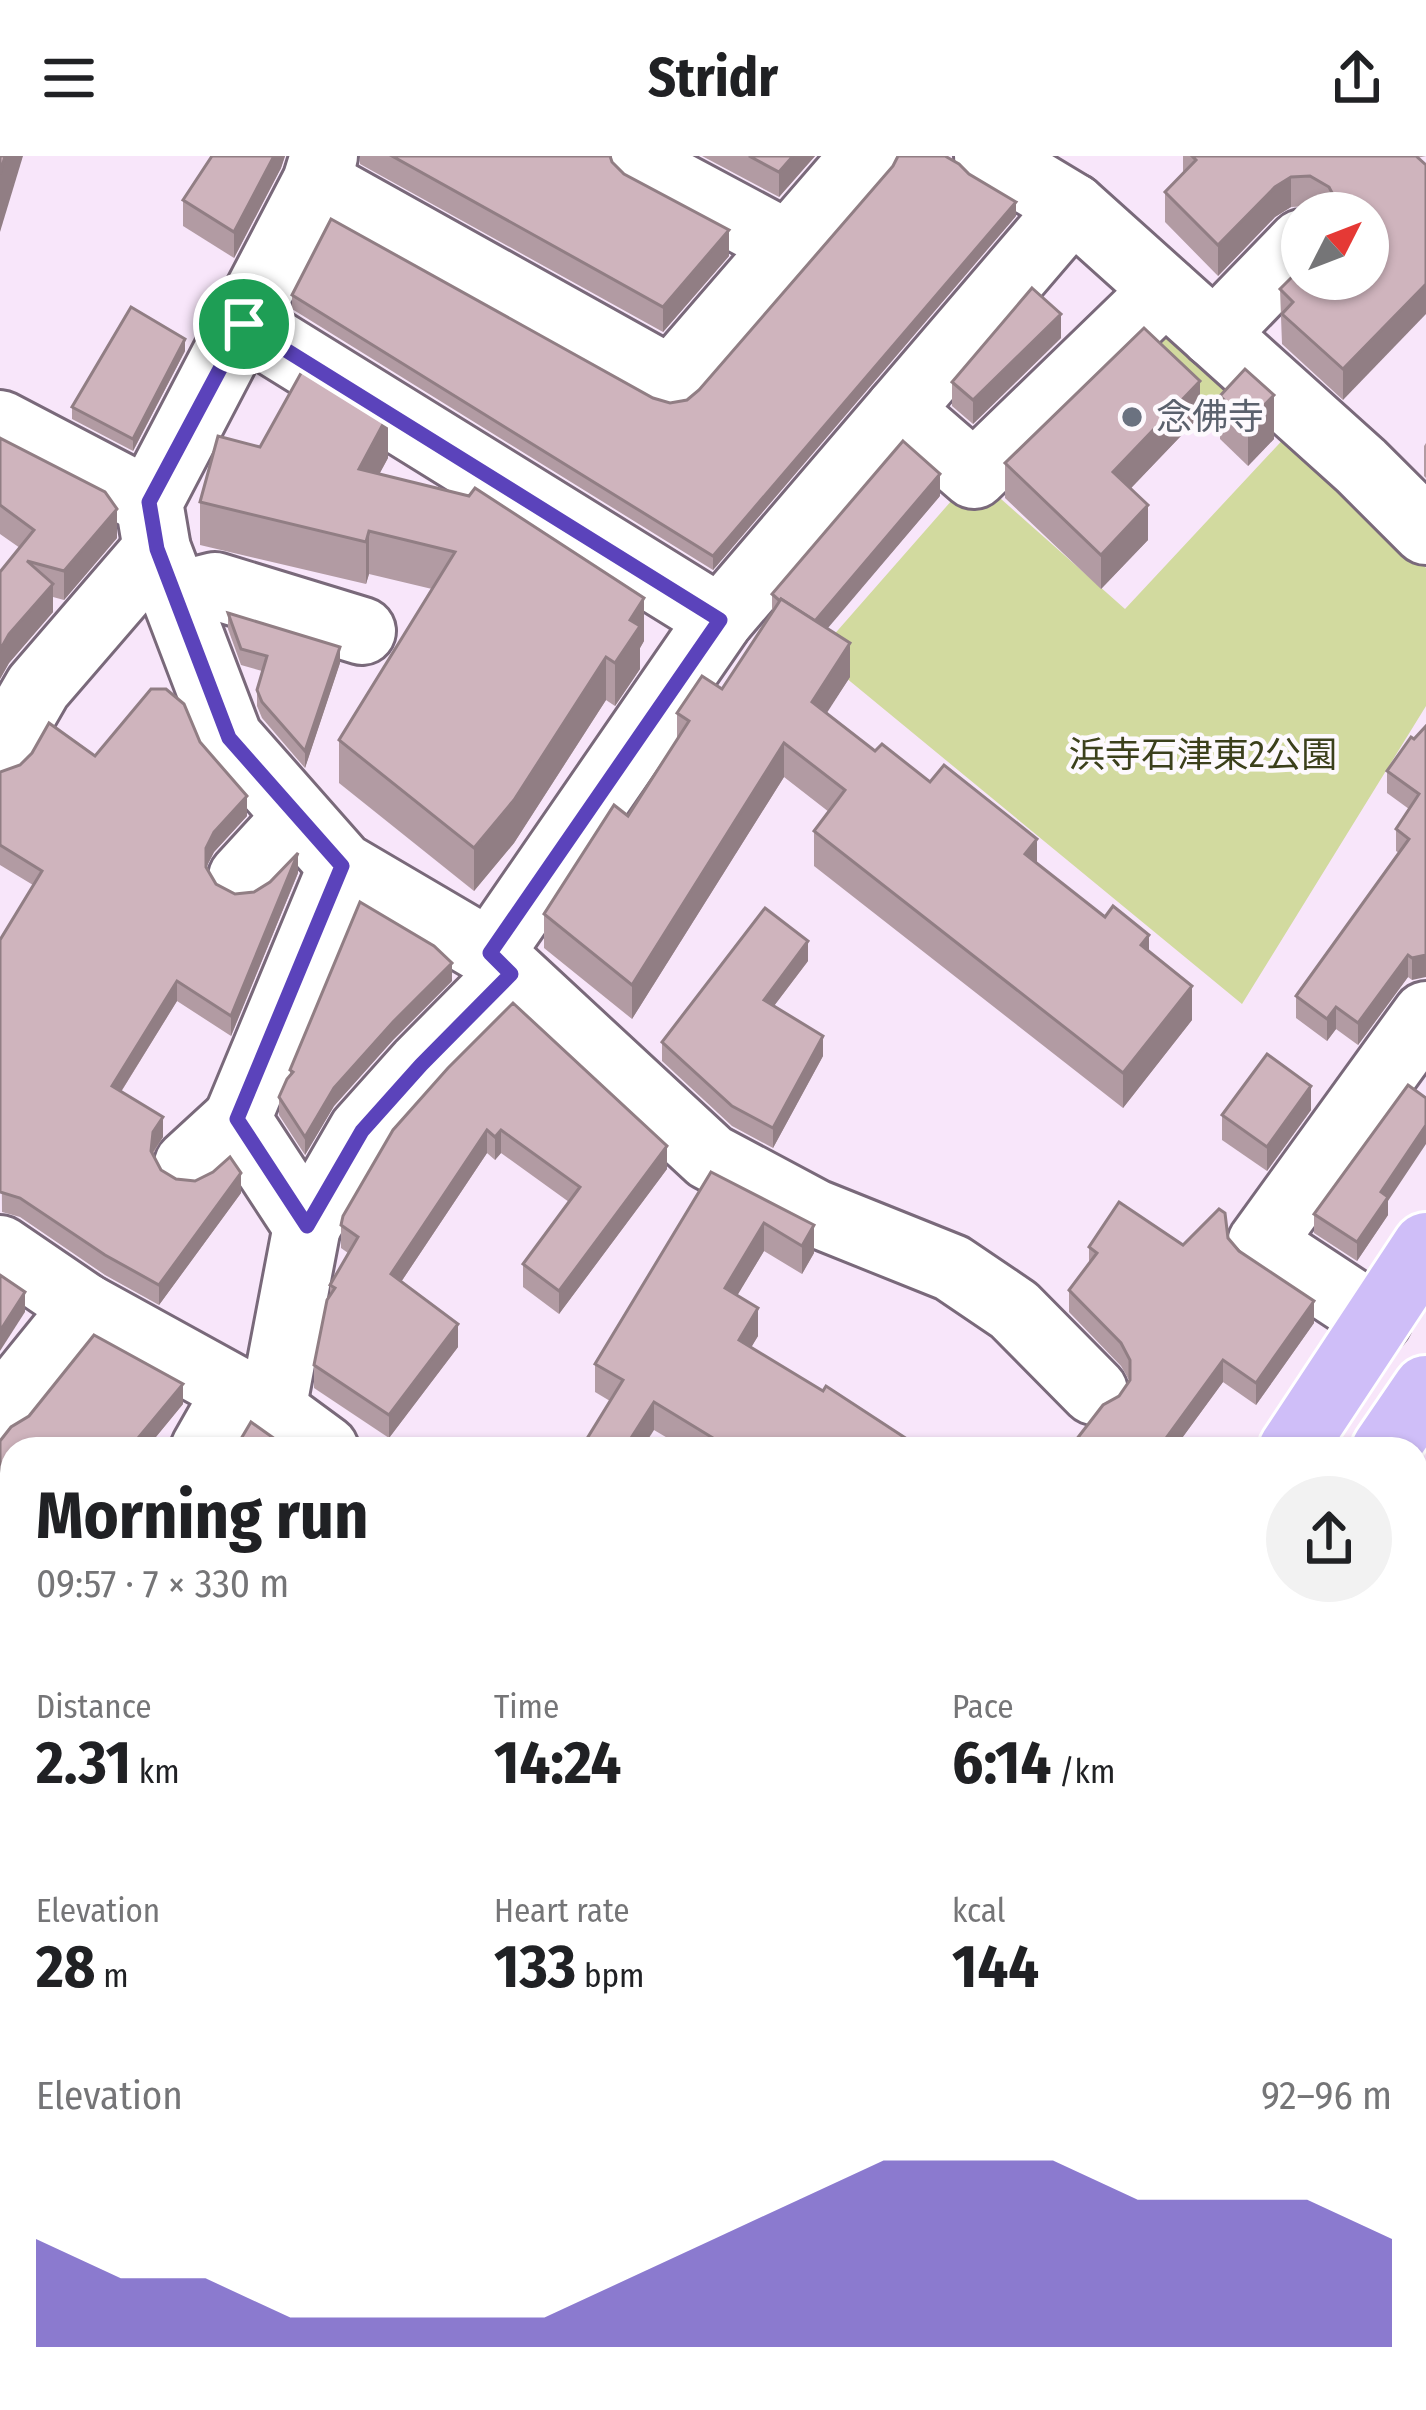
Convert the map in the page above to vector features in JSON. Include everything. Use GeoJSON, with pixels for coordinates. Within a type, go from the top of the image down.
{"type":"FeatureCollection","features":[{"type":"Feature","properties":{"kind":"highway"},"geometry":{"type":"LineString","coordinates":[[1333,1437],[1402,1309],[1426,1246]]}},
{"type":"Feature","properties":{"kind":"highway"},"geometry":{"type":"LineString","coordinates":[[1301,1437],[1402,1309]]}},
{"type":"Feature","properties":{"kind":"highway"},"geometry":{"type":"LineString","coordinates":[[1392,1437],[1426,1389]]}},
{"type":"Feature","properties":{"kind":"street"},"geometry":{"type":"LineString","coordinates":[[0,753],[38,687],[160,549],[244,324],[320,169],[671,380],[865,156]]}},
{"type":"Feature","properties":{"kind":"street"},"geometry":{"type":"LineString","coordinates":[[988,156],[1075,186],[1165,290],[1361,466],[1426,531]]}},
{"type":"Feature","properties":{"kind":"street"},"geometry":{"type":"LineString","coordinates":[[643,167],[787,244]]}},
{"type":"Feature","properties":{"kind":"street"},"geometry":{"type":"LineString","coordinates":[[216,1437],[254,1400],[307,1226],[362,1131],[500,964],[720,620],[899,410],[1075,186]]}},
{"type":"Feature","properties":{"kind":"street"},"geometry":{"type":"LineString","coordinates":[[1214,334],[1281,265]]}},
{"type":"Feature","properties":{"kind":"street"},"geometry":{"type":"LineString","coordinates":[[899,410],[974,475],[1165,290]]}},
{"type":"Feature","properties":{"kind":"street"},"geometry":{"type":"LineString","coordinates":[[244,324],[720,620]]}},
{"type":"Feature","properties":{"kind":"street"},"geometry":{"type":"LineString","coordinates":[[0,424],[215,586],[362,632]]}},
{"type":"Feature","properties":{"kind":"street"},"geometry":{"type":"LineString","coordinates":[[160,549],[229,738],[342,866],[500,964],[710,1157],[815,1214],[952,1268],[1014,1310],[1094,1391]]}},
{"type":"Feature","properties":{"kind":"street"},"geometry":{"type":"LineString","coordinates":[[242,877],[298,817]]}},
{"type":"Feature","properties":{"kind":"street"},"geometry":{"type":"LineString","coordinates":[[188,1163],[237,1119],[342,866]]}},
{"type":"Feature","properties":{"kind":"street"},"geometry":{"type":"LineString","coordinates":[[1402,1309],[1262,1243],[1426,1015]]}},
{"type":"Feature","properties":{"kind":"street"},"geometry":{"type":"LineString","coordinates":[[237,1119],[307,1226]]}},
{"type":"Feature","properties":{"kind":"street"},"geometry":{"type":"LineString","coordinates":[[0,1249],[85,1307],[254,1400],[308,1437]]}},
{"type":"Feature","properties":{"kind":"street"},"geometry":{"type":"LineString","coordinates":[[0,1412],[85,1307]]}},
{"type":"Feature","properties":{"kind":"green space"},"geometry":{"type":"Polygon","coordinates":[[[1153,320],[1246,405],[1224,430],[1131,344],[1153,320]]]}},
{"type":"Feature","properties":{"kind":"green space","name":"浜寺石津東2公園"},"geometry":{"type":"Polygon","coordinates":[[[1290,432],[1426,568],[1426,706],[1242,1004],[817,654],[974,475],[1125,609],[1290,432]]]}},
{"type":"Feature","properties":{"kind":"building"},"geometry":{"type":"Polygon","coordinates":[[[212,156],[274,156],[234,232],[183,200],[212,156]]]}},
{"type":"Feature","properties":{"kind":"building"},"geometry":{"type":"Polygon","coordinates":[[[392,156],[610,156],[624,174],[729,230],[663,307],[392,156]]]}},
{"type":"Feature","properties":{"kind":"building"},"geometry":{"type":"Polygon","coordinates":[[[749,156],[793,156],[779,172],[749,156]]]}},
{"type":"Feature","properties":{"kind":"building"},"geometry":{"type":"Polygon","coordinates":[[[898,156],[945,156],[1016,202],[713,556],[292,295],[331,219],[653,398],[670,403],[687,400],[898,156]]]}},
{"type":"Feature","properties":{"kind":"building"},"geometry":{"type":"Polygon","coordinates":[[[1192,156],[1416,156],[1426,165],[1426,284],[1343,369],[1282,314],[1291,300],[1389,300],[1389,192],[1332,192],[1310,176],[1291,177],[1218,245],[1165,192],[1196,160],[1192,156]]]}},
{"type":"Feature","properties":{"kind":"building"},"geometry":{"type":"Polygon","coordinates":[[[1032,288],[1061,314],[973,400],[952,382],[1032,288]]]}},
{"type":"Feature","properties":{"kind":"building"},"geometry":{"type":"Polygon","coordinates":[[[131,307],[185,339],[133,439],[72,407],[131,307]]]}},
{"type":"Feature","properties":{"kind":"building"},"geometry":{"type":"Polygon","coordinates":[[[1144,328],[1200,381],[1113,472],[1148,505],[1101,555],[1005,463],[1144,328]]]}},
{"type":"Feature","properties":{"kind":"building"},"geometry":{"type":"Polygon","coordinates":[[[306,364],[388,415],[359,469],[469,496],[475,488],[644,598],[630,620],[640,626],[615,663],[606,657],[514,800],[474,848],[339,740],[455,552],[369,531],[366,542],[200,502],[218,436],[260,447],[306,364]]]}},
{"type":"Feature","properties":{"kind":"building"},"geometry":{"type":"Polygon","coordinates":[[[1245,369],[1274,395],[1248,422],[1220,396],[1245,369]]]}},
{"type":"Feature","properties":{"kind":"building"},"geometry":{"type":"Polygon","coordinates":[[[0,438],[105,492],[117,509],[64,571],[27,561],[53,584],[0,650],[0,572],[34,530],[0,505],[0,438]]]}},
{"type":"Feature","properties":{"kind":"building"},"geometry":{"type":"Polygon","coordinates":[[[903,441],[940,474],[815,621],[780,601],[772,594],[903,441]]]}},
{"type":"Feature","properties":{"kind":"building"},"geometry":{"type":"Polygon","coordinates":[[[781,599],[850,643],[812,702],[875,751],[882,744],[930,782],[944,765],[1037,839],[1025,854],[1105,917],[1113,906],[1149,935],[1141,945],[1192,986],[1123,1073],[814,831],[845,790],[784,743],[632,985],[544,914],[614,805],[628,816],[689,721],[677,713],[702,676],[722,689],[781,599]]]}},
{"type":"Feature","properties":{"kind":"building"},"geometry":{"type":"Polygon","coordinates":[[[228,613],[340,647],[305,751],[262,702],[257,690],[267,656],[241,649],[228,613]]]}},
{"type":"Feature","properties":{"kind":"building"},"geometry":{"type":"Polygon","coordinates":[[[151,689],[166,689],[184,704],[200,742],[247,796],[214,832],[206,848],[206,867],[216,884],[235,894],[254,892],[298,853],[231,1016],[177,981],[112,1086],[163,1117],[153,1132],[151,1151],[161,1170],[176,1179],[195,1181],[230,1157],[241,1173],[159,1285],[20,1198],[0,1192],[0,940],[42,871],[0,845],[0,772],[20,765],[32,753],[49,723],[95,756],[151,689]]]}},
{"type":"Feature","properties":{"kind":"building"},"geometry":{"type":"Polygon","coordinates":[[[1426,726],[1426,955],[1408,955],[1358,1023],[1336,1007],[1327,1019],[1296,996],[1409,839],[1396,829],[1419,794],[1387,771],[1411,737],[1426,726]]]}},
{"type":"Feature","properties":{"kind":"building"},"geometry":{"type":"Polygon","coordinates":[[[360,902],[434,946],[452,963],[334,1088],[305,1137],[279,1097],[360,902]]]}},
{"type":"Feature","properties":{"kind":"building"},"geometry":{"type":"Polygon","coordinates":[[[765,908],[808,941],[764,1000],[823,1036],[773,1128],[732,1106],[662,1042],[765,908]]]}},
{"type":"Feature","properties":{"kind":"building"},"geometry":{"type":"Polygon","coordinates":[[[513,1003],[667,1146],[559,1291],[523,1264],[580,1187],[501,1130],[495,1137],[487,1130],[391,1274],[458,1324],[389,1415],[314,1365],[327,1300],[335,1288],[330,1285],[358,1237],[341,1225],[343,1216],[393,1130],[513,1003]]]}},
{"type":"Feature","properties":{"kind":"building"},"geometry":{"type":"Polygon","coordinates":[[[1267,1054],[1311,1086],[1267,1147],[1222,1115],[1267,1054]]]}},
{"type":"Feature","properties":{"kind":"building"},"geometry":{"type":"Polygon","coordinates":[[[1408,1085],[1426,1098],[1426,1125],[1381,1192],[1388,1197],[1357,1242],[1314,1214],[1408,1085]]]}},
{"type":"Feature","properties":{"kind":"building"},"geometry":{"type":"Polygon","coordinates":[[[711,1172],[814,1225],[802,1246],[764,1223],[725,1288],[758,1308],[739,1340],[823,1391],[826,1386],[904,1437],[711,1437],[654,1402],[632,1437],[588,1437],[623,1380],[595,1364],[711,1172]]]}},
{"type":"Feature","properties":{"kind":"building"},"geometry":{"type":"Polygon","coordinates":[[[1119,1202],[1183,1245],[1219,1209],[1225,1213],[1228,1238],[1239,1251],[1314,1301],[1256,1383],[1223,1360],[1167,1437],[1078,1437],[1130,1380],[1130,1360],[1121,1343],[1069,1290],[1097,1253],[1089,1247],[1119,1202]]]}},
{"type":"Feature","properties":{"kind":"building"},"geometry":{"type":"Polygon","coordinates":[[[0,1275],[25,1292],[0,1331],[0,1275]]]}},
{"type":"Feature","properties":{"kind":"building"},"geometry":{"type":"Polygon","coordinates":[[[94,1335],[183,1384],[139,1437],[3,1437],[29,1416],[94,1335]]]}},
{"type":"Feature","properties":{"kind":"building"},"geometry":{"type":"Polygon","coordinates":[[[251,1422],[272,1437],[242,1437],[251,1422]]]}},
{"type":"Feature","properties":{"kind":"place","name":"念佛寺"},"geometry":{"type":"Point","coordinates":[1132,417]}},
{"type":"Feature","properties":{"kind":"route"},"geometry":{"type":"LineString","coordinates":[[244,324],[720,620],[490,953],[511,974],[362,1131],[307,1226],[237,1119],[342,866],[229,738],[157,549],[149,502],[244,324]]}}]}
